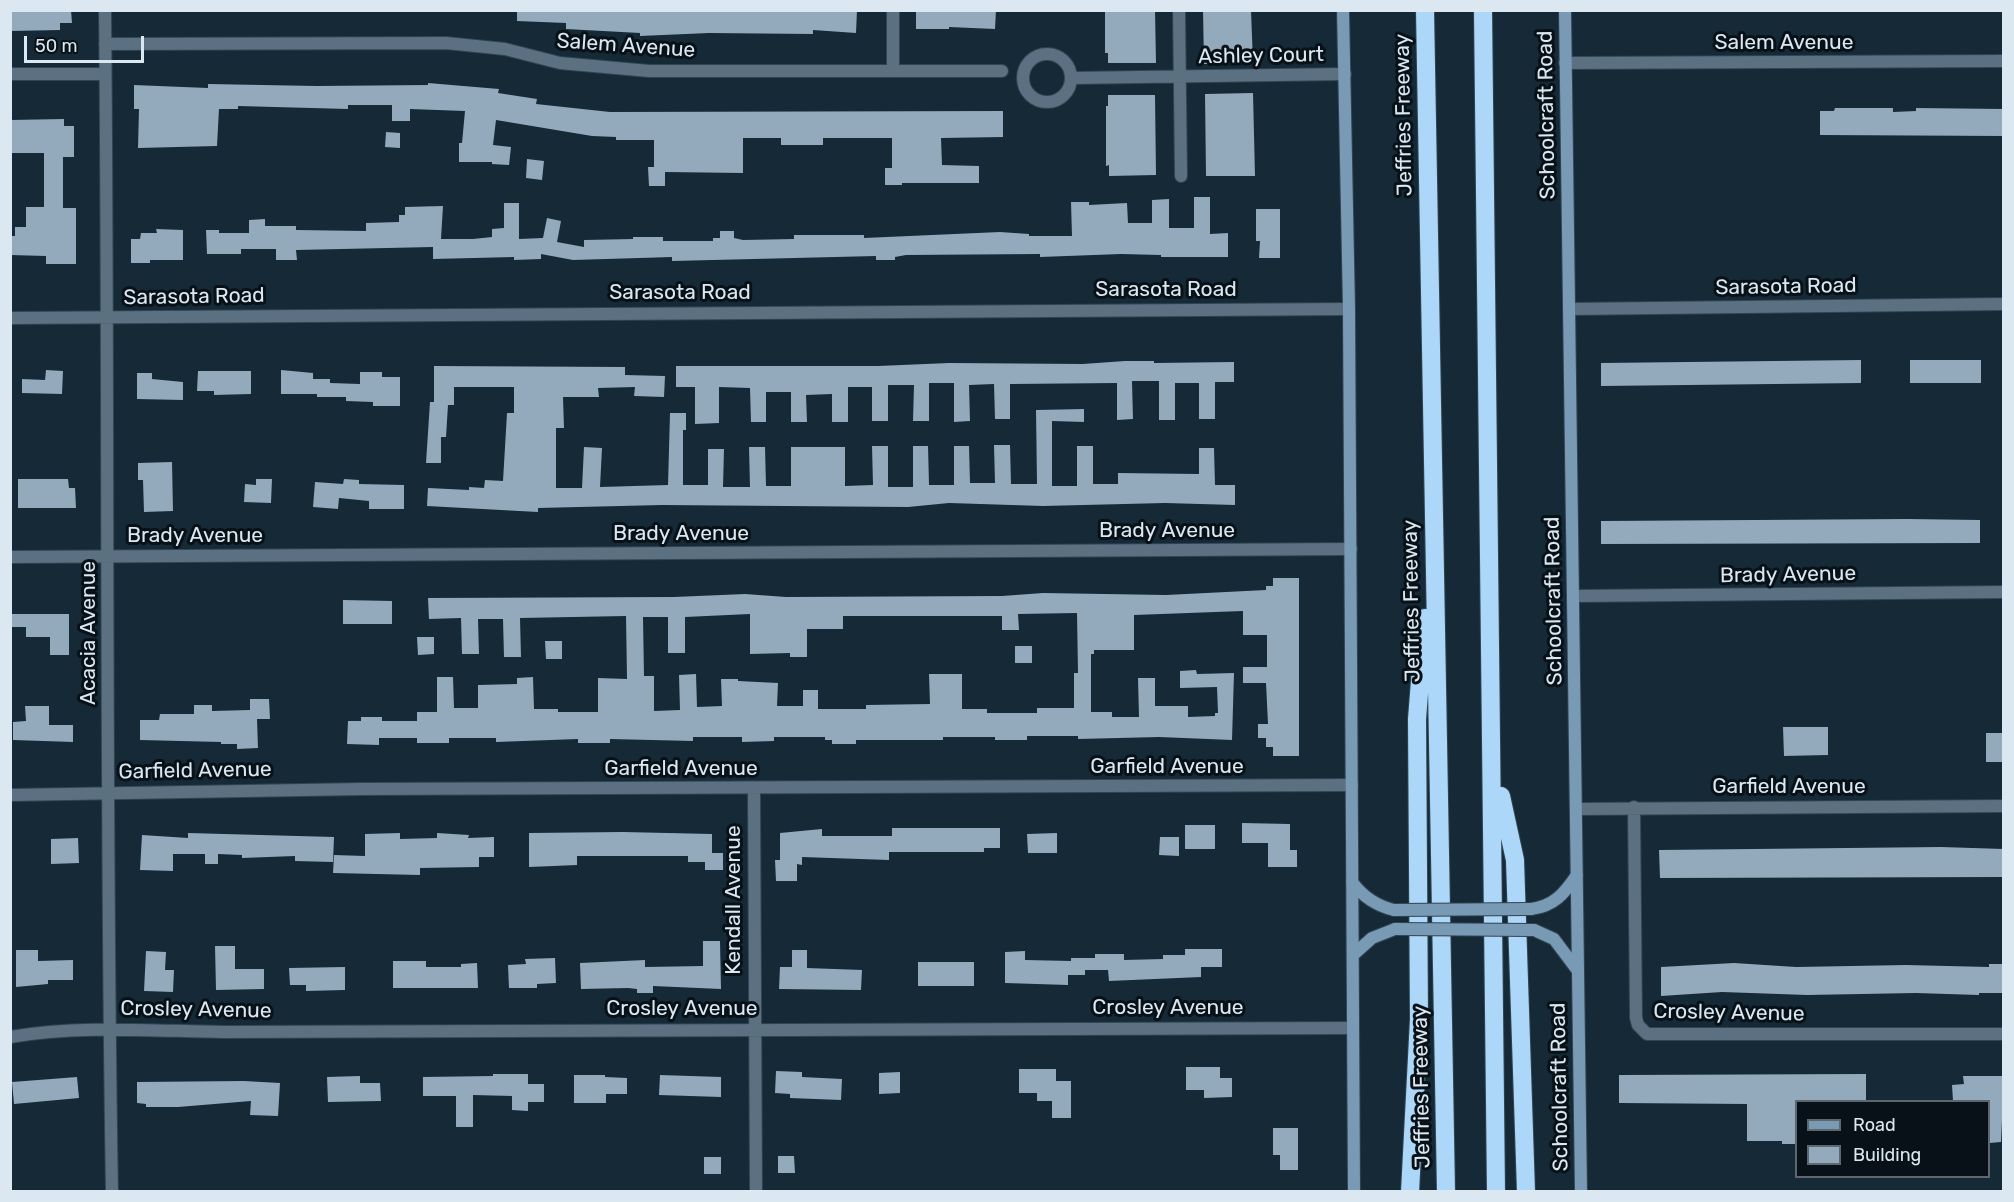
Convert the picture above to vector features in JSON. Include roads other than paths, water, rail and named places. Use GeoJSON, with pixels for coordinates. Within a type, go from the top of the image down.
{"type":"FeatureCollection","features":[{"type":"Feature","properties":{"kind":"highway","name":"Jeffries Freeway"},"geometry":{"type":"LineString","coordinates":[[1425,10],[1446,1191]]}},
{"type":"Feature","properties":{"kind":"highway"},"geometry":{"type":"LineString","coordinates":[[1483,10],[1496,1191]]}},
{"type":"Feature","properties":{"kind":"highway"},"geometry":{"type":"LineString","coordinates":[[1410,1191],[1419,1019],[1417,719],[1433,513]]}},
{"type":"Feature","properties":{"kind":"highway"},"geometry":{"type":"LineString","coordinates":[[1493,760],[1515,860],[1526,1191]]}},
{"type":"Feature","properties":{"kind":"main road"},"geometry":{"type":"LineString","coordinates":[[1343,10],[1349,309],[1354,1191]]}},
{"type":"Feature","properties":{"kind":"main road","name":"Schoolcraft Road"},"geometry":{"type":"LineString","coordinates":[[1565,10],[1581,1191]]}},
{"type":"Feature","properties":{"kind":"main road"},"geometry":{"type":"LineString","coordinates":[[1352,882],[1360,893],[1381,907],[1394,910],[1531,909],[1551,905],[1563,895],[1577,876]]}},
{"type":"Feature","properties":{"kind":"main road"},"geometry":{"type":"LineString","coordinates":[[1353,955],[1372,938],[1395,929],[1534,930],[1554,939],[1578,971]]}},
{"type":"Feature","properties":{"kind":"street"},"geometry":{"type":"LineString","coordinates":[[105,10],[105,44]]}},
{"type":"Feature","properties":{"kind":"street"},"geometry":{"type":"LineString","coordinates":[[893,10],[893,71]]}},
{"type":"Feature","properties":{"kind":"street","name":"Ashley Court"},"geometry":{"type":"LineString","coordinates":[[1179,10],[1181,176]]}},
{"type":"Feature","properties":{"kind":"street","name":"Salem Avenue"},"geometry":{"type":"LineString","coordinates":[[105,44],[446,43],[505,49],[561,63],[649,71],[1002,71]]}},
{"type":"Feature","properties":{"kind":"street","name":"Acacia Avenue"},"geometry":{"type":"LineString","coordinates":[[105,44],[108,318],[109,1028],[112,1191]]}},
{"type":"Feature","properties":{"kind":"street"},"geometry":{"type":"LineString","coordinates":[[1047,54],[1064,60],[1072,78],[1065,95],[1048,103],[1030,96],[1023,79],[1029,61],[1047,54]]}},
{"type":"Feature","properties":{"kind":"street","name":"Salem Avenue"},"geometry":{"type":"LineString","coordinates":[[1566,63],[2004,61]]}},
{"type":"Feature","properties":{"kind":"street"},"geometry":{"type":"LineString","coordinates":[[10,74],[105,74]]}},
{"type":"Feature","properties":{"kind":"street","name":"Ashley Court"},"geometry":{"type":"LineString","coordinates":[[1072,78],[1345,74]]}},
{"type":"Feature","properties":{"kind":"street","name":"Sarasota Road"},"geometry":{"type":"LineString","coordinates":[[1569,309],[2004,304]]}},
{"type":"Feature","properties":{"kind":"street","name":"Sarasota Road"},"geometry":{"type":"LineString","coordinates":[[10,318],[1349,309]]}},
{"type":"Feature","properties":{"kind":"street","name":"Brady Avenue"},"geometry":{"type":"LineString","coordinates":[[10,557],[1351,549]]}},
{"type":"Feature","properties":{"kind":"street","name":"Brady Avenue"},"geometry":{"type":"LineString","coordinates":[[1573,596],[2004,592]]}},
{"type":"Feature","properties":{"kind":"street","name":"Garfield Avenue"},"geometry":{"type":"LineString","coordinates":[[10,795],[109,792],[1352,785]]}},
{"type":"Feature","properties":{"kind":"street","name":"Kendall Avenue"},"geometry":{"type":"LineString","coordinates":[[754,789],[756,1191]]}},
{"type":"Feature","properties":{"kind":"street","name":"Garfield Avenue"},"geometry":{"type":"LineString","coordinates":[[1576,809],[2004,806]]}},
{"type":"Feature","properties":{"kind":"street","name":"Crosley Avenue"},"geometry":{"type":"LineString","coordinates":[[1634,807],[1636,1018],[1638,1025],[1647,1034],[2004,1034]]}},
{"type":"Feature","properties":{"kind":"street","name":"Crosley Avenue"},"geometry":{"type":"LineString","coordinates":[[10,1036],[109,1028],[224,1032],[754,1028],[1353,1028]]}}]}
